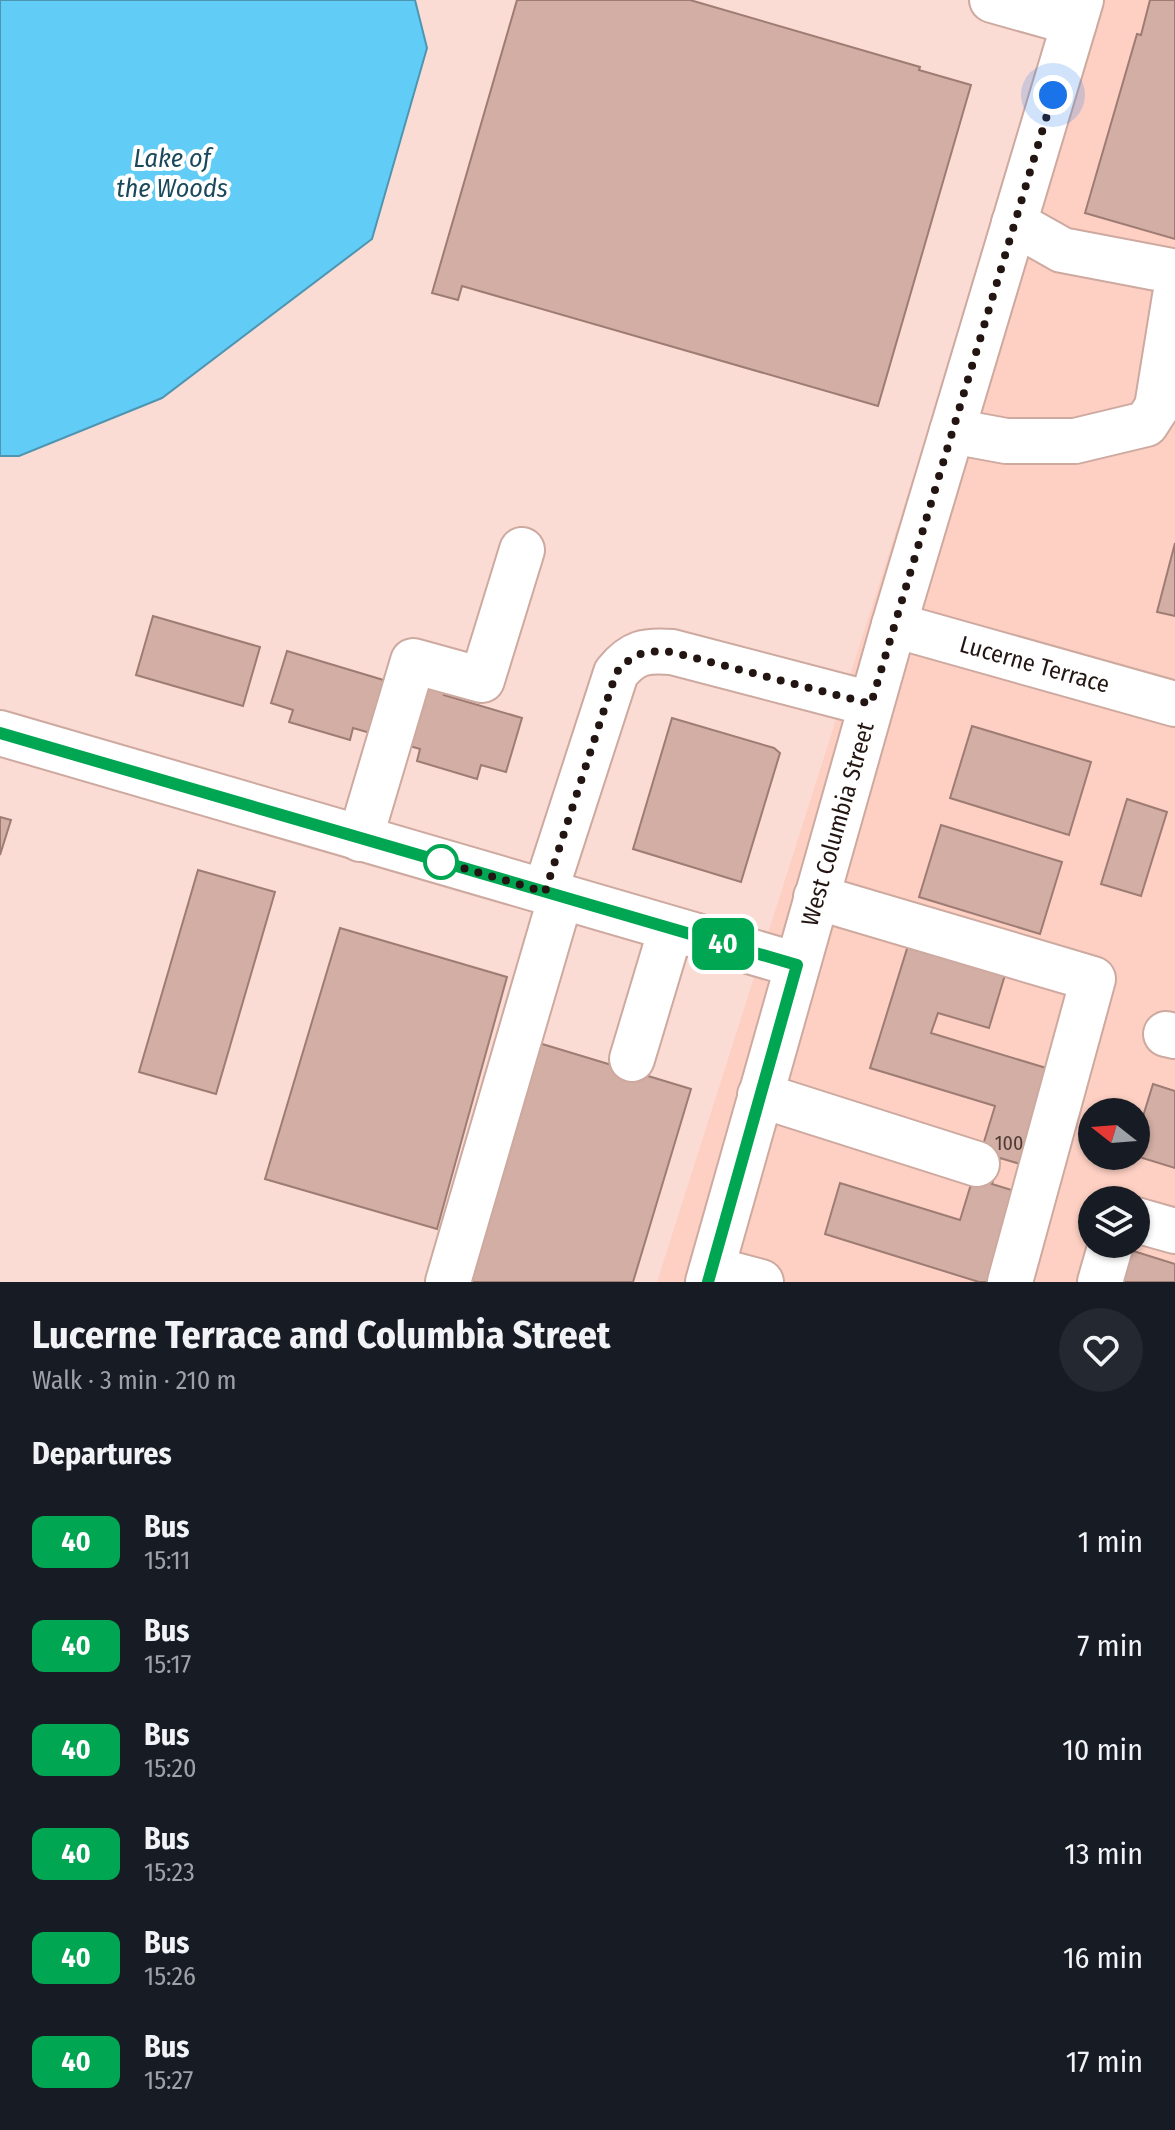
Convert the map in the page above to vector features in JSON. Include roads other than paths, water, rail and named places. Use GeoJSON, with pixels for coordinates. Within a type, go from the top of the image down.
{"type":"FeatureCollection","features":[{"type":"Feature","properties":{"kind":"street"},"geometry":{"type":"LineString","coordinates":[[992,0],[1078,12]]}},
{"type":"Feature","properties":{"kind":"street","name":"West Columbia Street"},"geometry":{"type":"LineString","coordinates":[[710,1275],[894,625],[1078,12]]}},
{"type":"Feature","properties":{"kind":"street"},"geometry":{"type":"LineString","coordinates":[[1014,223],[1062,250],[1172,271],[1175,277]]}},
{"type":"Feature","properties":{"kind":"street"},"geometry":{"type":"LineString","coordinates":[[952,431],[1006,441],[1075,441],[1146,424],[1157,407],[1175,296]]}},
{"type":"Feature","properties":{"kind":"street"},"geometry":{"type":"LineString","coordinates":[[360,839],[413,661],[482,680],[522,550]]}},
{"type":"Feature","properties":{"kind":"street","name":"Lucerne Terrace"},"geometry":{"type":"LineString","coordinates":[[894,625],[1175,704]]}},
{"type":"Feature","properties":{"kind":"street"},"geometry":{"type":"LineString","coordinates":[[448,1282],[616,673],[625,662],[640,653],[653,650],[672,652],[871,704]]}},
{"type":"Feature","properties":{"kind":"street"},"geometry":{"type":"LineString","coordinates":[[0,733],[797,965]]}},
{"type":"Feature","properties":{"kind":"street"},"geometry":{"type":"LineString","coordinates":[[816,897],[1093,979],[1010,1282]]}},
{"type":"Feature","properties":{"kind":"street"},"geometry":{"type":"LineString","coordinates":[[632,1059],[671,929]]}},
{"type":"Feature","properties":{"kind":"street"},"geometry":{"type":"LineString","coordinates":[[760,1095],[1037,1183]]}},
{"type":"Feature","properties":{"kind":"street"},"geometry":{"type":"LineString","coordinates":[[1150,1224],[1175,1231]]}},
{"type":"Feature","properties":{"kind":"street"},"geometry":{"type":"LineString","coordinates":[[1100,1282],[1107,1258]]}},
{"type":"Feature","properties":{"kind":"street"},"geometry":{"type":"LineString","coordinates":[[710,1275],[761,1282]]}},
{"type":"Feature","properties":{"kind":"water","name":"Lake of the Woods"},"geometry":{"type":"Polygon","coordinates":[[[0,0],[415,0],[427,48],[372,239],[162,398],[19,456],[0,456],[0,0]]]}}]}
